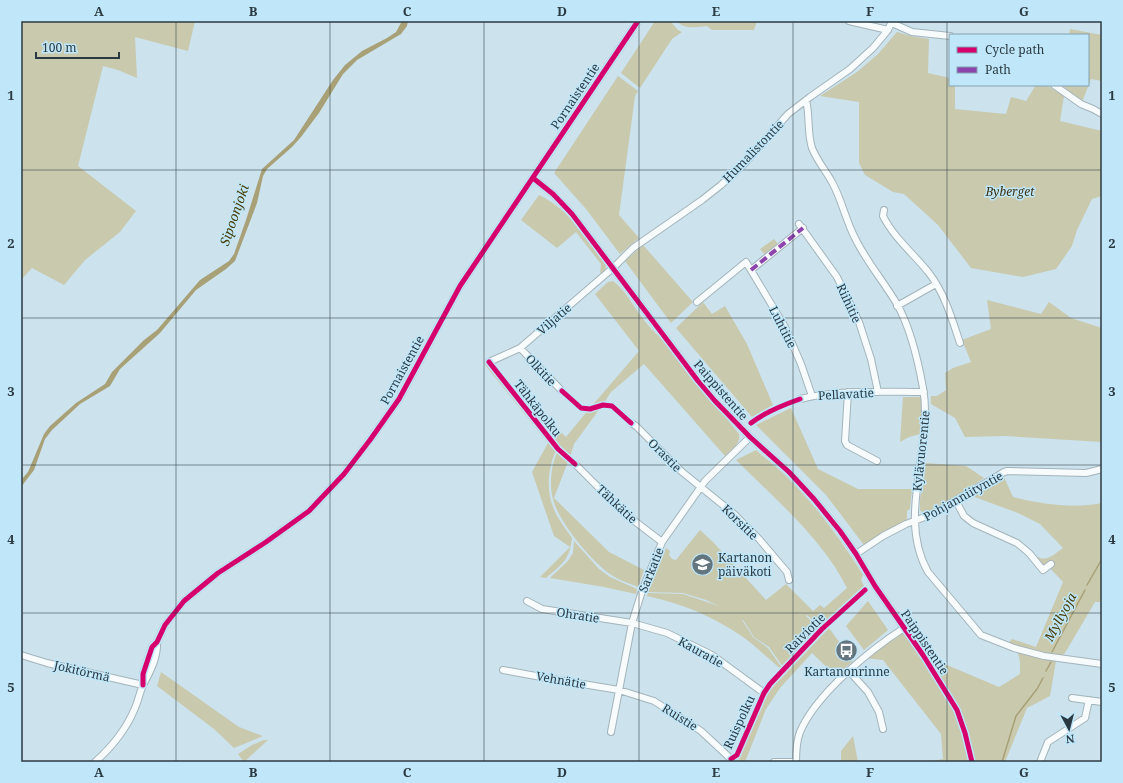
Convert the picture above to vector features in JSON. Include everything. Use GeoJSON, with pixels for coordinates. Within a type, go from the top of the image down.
{"type":"FeatureCollection","features":[{"type":"Feature","properties":{"kind":"street","name":"Pornaistentie"},"geometry":{"type":"LineString","coordinates":[[96,762],[119,739],[127,726],[143,685],[150,675],[157,648],[157,642],[165,625],[184,601],[218,573],[266,542],[309,511],[344,474],[385,420],[399,399],[460,286],[638,21]]}},
{"type":"Feature","properties":{"kind":"street"},"geometry":{"type":"LineString","coordinates":[[849,21],[888,30]]}},
{"type":"Feature","properties":{"kind":"street"},"geometry":{"type":"LineString","coordinates":[[892,22],[912,32],[949,36]]}},
{"type":"Feature","properties":{"kind":"street","name":"Humalistontie"},"geometry":{"type":"LineString","coordinates":[[614,267],[633,248],[702,200],[740,168],[788,114],[863,58],[888,30],[892,22]]}},
{"type":"Feature","properties":{"kind":"street"},"geometry":{"type":"LineString","coordinates":[[1055,86],[1081,104],[1102,114]]}},
{"type":"Feature","properties":{"kind":"street","name":"Kylävuorentie"},"geometry":{"type":"LineString","coordinates":[[806,100],[809,109],[812,146],[815,153],[833,184],[855,238],[898,306],[913,348],[924,392],[926,407],[915,511],[915,535],[919,554],[924,565],[928,572],[979,633],[1014,648],[1044,656],[1102,664]]}},
{"type":"Feature","properties":{"kind":"street","name":"Paippistentie"},"geometry":{"type":"LineString","coordinates":[[532,178],[553,194],[572,214],[614,267],[698,381],[715,401],[750,437],[789,472],[840,530],[923,655],[956,710],[965,733],[972,762]]}},
{"type":"Feature","properties":{"kind":"street"},"geometry":{"type":"LineString","coordinates":[[884,210],[883,216],[891,230],[929,273],[936,284],[945,300],[960,343]]}},
{"type":"Feature","properties":{"kind":"street","name":"Riihitie"},"geometry":{"type":"LineString","coordinates":[[751,270],[801,226],[837,278],[859,322],[878,392]]}},
{"type":"Feature","properties":{"kind":"street","name":"Luhtitie"},"geometry":{"type":"LineString","coordinates":[[697,302],[746,262],[785,327],[801,364],[812,396]]}},
{"type":"Feature","properties":{"kind":"street","name":"Viljatie"},"geometry":{"type":"LineString","coordinates":[[489,362],[520,348],[614,267]]}},
{"type":"Feature","properties":{"kind":"street"},"geometry":{"type":"LineString","coordinates":[[898,306],[936,284]]}},
{"type":"Feature","properties":{"kind":"street","name":"Olkitie"},"geometry":{"type":"LineString","coordinates":[[520,348],[562,391]]}},
{"type":"Feature","properties":{"kind":"street"},"geometry":{"type":"LineString","coordinates":[[848,392],[845,441],[847,445],[877,461]]}},
{"type":"Feature","properties":{"kind":"street","name":"Pellavatie"},"geometry":{"type":"LineString","coordinates":[[800,399],[812,396],[848,392],[924,392]]}},
{"type":"Feature","properties":{"kind":"street","name":"Orastie"},"geometry":{"type":"LineString","coordinates":[[631,423],[636,426],[680,471],[700,487]]}},
{"type":"Feature","properties":{"kind":"street","name":"Sarkatie"},"geometry":{"type":"LineString","coordinates":[[611,732],[632,624],[642,591],[662,542],[700,487],[750,437]]}},
{"type":"Feature","properties":{"kind":"street","name":"Tähkätie"},"geometry":{"type":"LineString","coordinates":[[575,464],[624,513],[662,542]]}},
{"type":"Feature","properties":{"kind":"street","name":"Pohjanniityntie"},"geometry":{"type":"LineString","coordinates":[[856,554],[883,536],[906,524],[927,518],[1008,471],[1086,473],[1102,469]]}},
{"type":"Feature","properties":{"kind":"street","name":"Korsitie"},"geometry":{"type":"LineString","coordinates":[[700,487],[734,514],[758,539],[787,572],[789,580]]}},
{"type":"Feature","properties":{"kind":"street"},"geometry":{"type":"LineString","coordinates":[[956,501],[964,516],[973,523],[1017,543],[1029,553],[1043,570],[1051,564]]}},
{"type":"Feature","properties":{"kind":"street","name":"Ohratie"},"geometry":{"type":"LineString","coordinates":[[527,601],[542,609],[632,624]]}},
{"type":"Feature","properties":{"kind":"street","name":"Kauratie"},"geometry":{"type":"LineString","coordinates":[[632,624],[667,633],[712,655],[764,693]]}},
{"type":"Feature","properties":{"kind":"street"},"geometry":{"type":"LineString","coordinates":[[774,762],[796,762],[800,732],[809,716],[824,696],[849,671],[878,646],[904,628]]}},
{"type":"Feature","properties":{"kind":"street","name":"Jokitörmä"},"geometry":{"type":"LineString","coordinates":[[21,655],[47,663],[143,685]]}},
{"type":"Feature","properties":{"kind":"street","name":"Vehnätie"},"geometry":{"type":"LineString","coordinates":[[503,670],[619,690]]}},
{"type":"Feature","properties":{"kind":"street"},"geometry":{"type":"LineString","coordinates":[[849,671],[868,692],[879,712],[883,729]]}},
{"type":"Feature","properties":{"kind":"street","name":"Ruistie"},"geometry":{"type":"LineString","coordinates":[[619,690],[654,701],[701,730],[731,759]]}},
{"type":"Feature","properties":{"kind":"street"},"geometry":{"type":"LineString","coordinates":[[1072,698],[1102,702]]}},
{"type":"Feature","properties":{"kind":"street"},"geometry":{"type":"LineString","coordinates":[[1040,762],[1048,742],[1085,718],[1090,700]]}},
{"type":"Feature","properties":{"kind":"green space"},"geometry":{"type":"Polygon","coordinates":[[[21,21],[195,21],[188,51],[135,37],[137,78],[118,70],[103,66],[78,166],[136,211],[120,232],[85,260],[64,285],[32,268],[21,280],[21,21]]]}},
{"type":"Feature","properties":{"kind":"green space"},"geometry":{"type":"Polygon","coordinates":[[[655,21],[670,21],[678,30],[682,32],[672,39],[640,88],[621,73],[655,21]]]}},
{"type":"Feature","properties":{"kind":"green space"},"geometry":{"type":"Polygon","coordinates":[[[677,21],[757,21],[754,30],[712,30],[707,26],[683,26],[677,21]]]}},
{"type":"Feature","properties":{"kind":"green space"},"geometry":{"type":"Polygon","coordinates":[[[1070,29],[1102,35],[1102,81],[1091,79],[1089,84],[1089,34],[1069,34],[1070,29]]]}},
{"type":"Feature","properties":{"kind":"green space","name":"Byberget"},"geometry":{"type":"Polygon","coordinates":[[[897,32],[929,39],[928,73],[949,78],[949,86],[955,86],[955,109],[1006,114],[1011,97],[1026,101],[1035,86],[1048,86],[1064,96],[1060,121],[1102,131],[1102,196],[1092,199],[1077,230],[1072,246],[1056,269],[1023,277],[971,268],[938,225],[904,194],[893,192],[865,175],[859,163],[859,102],[820,96],[857,72],[878,54],[897,32]]]}},
{"type":"Feature","properties":{"kind":"green space"},"geometry":{"type":"Polygon","coordinates":[[[618,76],[638,91],[635,96],[619,215],[639,238],[620,254],[586,209],[554,173],[618,76]]]}},
{"type":"Feature","properties":{"kind":"green space"},"geometry":{"type":"Polygon","coordinates":[[[1063,86],[1088,86],[1082,102],[1063,86]]]}},
{"type":"Feature","properties":{"kind":"green space"},"geometry":{"type":"Polygon","coordinates":[[[539,195],[560,208],[577,226],[606,266],[605,270],[600,274],[601,264],[576,232],[557,248],[521,220],[539,195]]]}},
{"type":"Feature","properties":{"kind":"green space"},"geometry":{"type":"Polygon","coordinates":[[[774,239],[778,244],[764,254],[760,249],[774,239]]]}},
{"type":"Feature","properties":{"kind":"green space"},"geometry":{"type":"Polygon","coordinates":[[[643,245],[693,302],[671,323],[625,261],[643,245]]]}},
{"type":"Feature","properties":{"kind":"green space"},"geometry":{"type":"Polygon","coordinates":[[[613,281],[625,293],[646,323],[665,342],[739,434],[739,441],[725,456],[644,364],[611,392],[604,403],[591,407],[639,351],[595,294],[608,282],[613,281]]]}},
{"type":"Feature","properties":{"kind":"green space"},"geometry":{"type":"Polygon","coordinates":[[[987,300],[1041,314],[1049,302],[1071,318],[1102,328],[1102,442],[1005,436],[965,437],[955,418],[931,404],[931,396],[937,396],[946,390],[945,373],[953,368],[971,362],[962,340],[991,329],[987,300]]]}},
{"type":"Feature","properties":{"kind":"green space"},"geometry":{"type":"Polygon","coordinates":[[[703,302],[712,314],[725,306],[747,344],[773,405],[752,417],[676,328],[703,302]]]}},
{"type":"Feature","properties":{"kind":"green space"},"geometry":{"type":"Polygon","coordinates":[[[488,362],[557,449],[550,470],[549,493],[553,507],[561,523],[572,538],[571,546],[567,557],[557,569],[546,578],[540,577],[570,547],[554,536],[532,472],[548,443],[485,365],[488,362]]]}},
{"type":"Feature","properties":{"kind":"green space"},"geometry":{"type":"Polygon","coordinates":[[[494,364],[520,396],[566,437],[589,409],[601,407],[574,444],[570,457],[559,448],[493,365],[494,364]]]}},
{"type":"Feature","properties":{"kind":"green space"},"geometry":{"type":"Polygon","coordinates":[[[903,397],[921,397],[923,407],[920,434],[909,437],[900,442],[903,397]]]}},
{"type":"Feature","properties":{"kind":"green space"},"geometry":{"type":"Polygon","coordinates":[[[791,408],[818,469],[858,489],[912,489],[910,509],[907,511],[905,523],[898,525],[864,545],[826,495],[756,425],[791,408]]]}},
{"type":"Feature","properties":{"kind":"green space"},"geometry":{"type":"Polygon","coordinates":[[[756,450],[783,473],[808,499],[837,536],[863,575],[861,580],[864,586],[863,588],[822,628],[807,615],[806,616],[820,629],[783,667],[769,647],[754,637],[742,620],[753,637],[768,648],[782,668],[781,669],[745,639],[707,616],[672,602],[647,596],[648,593],[683,594],[719,606],[706,600],[683,593],[648,592],[666,548],[670,551],[669,555],[672,559],[676,560],[700,530],[713,542],[766,600],[786,584],[813,611],[820,605],[824,608],[847,588],[825,552],[782,504],[736,460],[756,450]]]}},
{"type":"Feature","properties":{"kind":"green space"},"geometry":{"type":"Polygon","coordinates":[[[558,451],[569,459],[554,498],[609,552],[644,570],[638,587],[616,578],[602,568],[576,540],[561,518],[553,499],[551,487],[552,468],[558,451]]]}},
{"type":"Feature","properties":{"kind":"green space"},"geometry":{"type":"Polygon","coordinates":[[[926,463],[966,466],[984,478],[932,513],[924,514],[920,510],[920,499],[926,463]]]}},
{"type":"Feature","properties":{"kind":"green space"},"geometry":{"type":"Polygon","coordinates":[[[1004,477],[1013,497],[1035,502],[1069,506],[1102,503],[1102,588],[1100,602],[1095,602],[1065,653],[1056,661],[1050,696],[1027,708],[1005,762],[927,762],[943,759],[941,734],[883,660],[863,658],[904,628],[930,666],[935,660],[999,687],[1020,674],[1020,661],[1018,653],[1012,647],[1007,645],[1012,639],[1036,647],[1063,582],[1049,567],[1037,569],[1034,562],[1035,555],[1043,559],[1050,557],[1063,548],[1040,524],[1018,513],[972,496],[1004,477]]]}},
{"type":"Feature","properties":{"kind":"green space"},"geometry":{"type":"Polygon","coordinates":[[[574,541],[599,569],[610,577],[637,589],[636,594],[550,578],[568,561],[573,553],[574,541]]]}},
{"type":"Feature","properties":{"kind":"green space"},"geometry":{"type":"Polygon","coordinates":[[[868,601],[888,630],[864,650],[846,626],[868,601]]]}},
{"type":"Feature","properties":{"kind":"green space"},"geometry":{"type":"Polygon","coordinates":[[[829,628],[853,661],[836,676],[812,653],[780,688],[766,709],[745,762],[738,762],[765,695],[829,628]]]}},
{"type":"Feature","properties":{"kind":"green space"},"geometry":{"type":"Polygon","coordinates":[[[161,672],[239,727],[263,736],[234,748],[214,729],[157,686],[161,672]]]}},
{"type":"Feature","properties":{"kind":"green space"},"geometry":{"type":"Polygon","coordinates":[[[853,736],[858,762],[841,762],[841,751],[853,736]]]}},
{"type":"Feature","properties":{"kind":"green space"},"geometry":{"type":"Polygon","coordinates":[[[268,740],[244,762],[238,754],[252,745],[268,740]]]}},
{"type":"Feature","properties":{"kind":"shaded area"},"geometry":{"type":"Polygon","coordinates":[[[402,21],[408,21],[407,26],[401,34],[357,60],[343,74],[319,113],[301,137],[267,169],[263,176],[257,203],[235,261],[196,290],[160,333],[120,369],[110,386],[80,404],[52,430],[45,439],[34,470],[21,487],[21,480],[28,472],[44,434],[50,426],[76,403],[105,384],[112,372],[144,340],[157,330],[200,280],[229,261],[234,254],[262,169],[294,140],[333,80],[345,65],[362,51],[396,32],[402,21]]]}},
{"type":"Feature","properties":{"kind":"waterway","name":"Myllyoja"},"geometry":{"type":"LineString","coordinates":[[1087,585],[1102,559]]}},
{"type":"Feature","properties":{"kind":"waterway","name":"Myllyoja"},"geometry":{"type":"LineString","coordinates":[[1052,652],[1085,590]]}},
{"type":"Feature","properties":{"kind":"waterway","name":"Myllyoja"},"geometry":{"type":"LineString","coordinates":[[1046,671],[1051,662]]}},
{"type":"Feature","properties":{"kind":"waterway","name":"Myllyoja"},"geometry":{"type":"LineString","coordinates":[[1002,762],[1016,716],[1037,689],[1043,678]]}},
{"type":"Feature","properties":{"kind":"marked path"},"geometry":{"type":"LineString","coordinates":[[751,270],[803,228]]}},
{"type":"Feature","properties":{"kind":"cycle path"},"geometry":{"type":"LineString","coordinates":[[143,685],[143,674],[152,647],[157,642],[165,625],[184,601],[218,573],[266,542],[309,511],[344,474],[370,440],[399,399],[460,286],[638,21]]}},
{"type":"Feature","properties":{"kind":"cycle path"},"geometry":{"type":"LineString","coordinates":[[533,178],[553,194],[572,214],[698,381],[715,401],[750,437],[789,472],[814,499],[840,531],[875,586],[923,655],[957,710],[965,733],[972,762]]}},
{"type":"Feature","properties":{"kind":"cycle path","name":"Tähkäpolku"},"geometry":{"type":"LineString","coordinates":[[489,362],[558,449],[575,464]]}},
{"type":"Feature","properties":{"kind":"cycle path"},"geometry":{"type":"LineString","coordinates":[[562,391],[581,408],[590,409],[603,405],[612,406],[631,423]]}},
{"type":"Feature","properties":{"kind":"cycle path"},"geometry":{"type":"LineString","coordinates":[[751,423],[768,412],[800,399]]}},
{"type":"Feature","properties":{"kind":"cycle path","name":"Raiviotie"},"geometry":{"type":"LineString","coordinates":[[731,759],[737,755],[764,693],[770,684],[822,629],[865,590]]}},
{"type":"Feature","properties":{"kind":"place","name":"Kartanon päiväkoti"},"geometry":{"type":"Point","coordinates":[702,564]}},
{"type":"Feature","properties":{"kind":"place","name":"Kartanonrinne"},"geometry":{"type":"Point","coordinates":[847,650]}},
{"type":"Feature","properties":{"kind":"water label","name":"Sipoonjoki"},"geometry":{"type":"Point","coordinates":[234,215]}}]}
